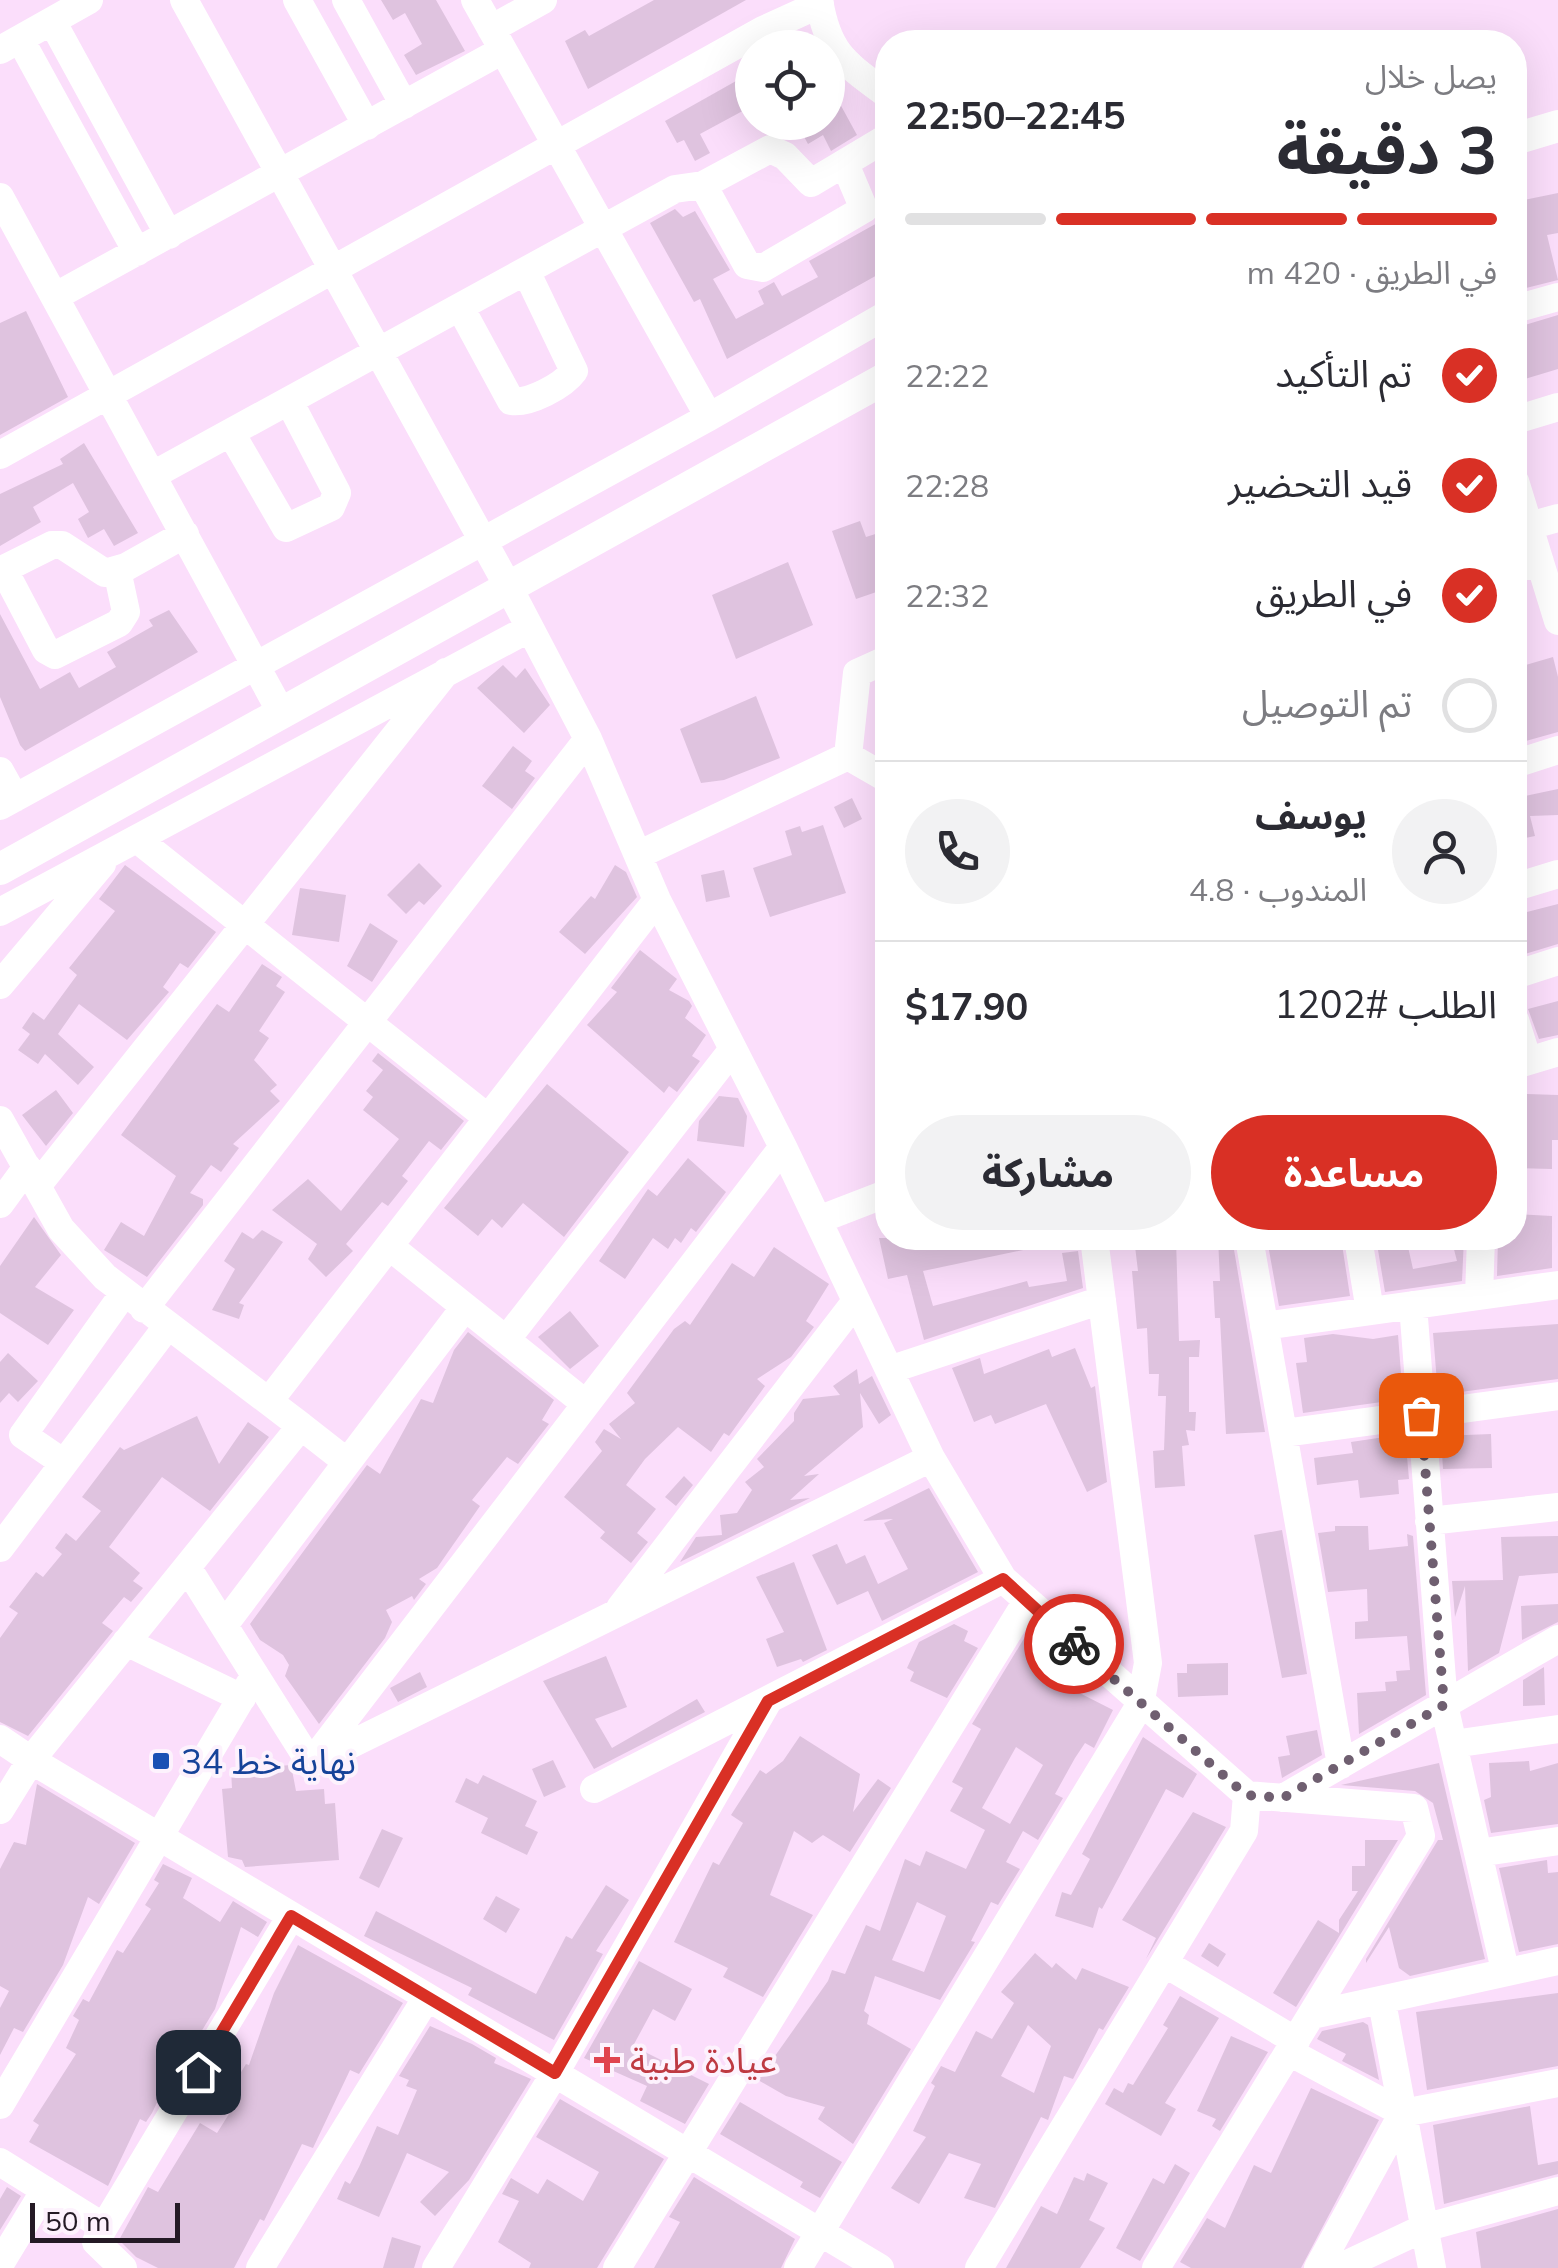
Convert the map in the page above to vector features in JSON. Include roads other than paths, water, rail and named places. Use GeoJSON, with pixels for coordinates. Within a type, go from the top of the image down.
{"type":"FeatureCollection","features":[{"type":"Feature","properties":{"kind":"main road"},"geometry":{"type":"LineString","coordinates":[[1527,135],[1558,126]]}},
{"type":"Feature","properties":{"kind":"main road"},"geometry":{"type":"LineString","coordinates":[[0,868],[875,384]]}},
{"type":"Feature","properties":{"kind":"street"},"geometry":{"type":"LineString","coordinates":[[88,0],[10,44],[137,252]]}},
{"type":"Feature","properties":{"kind":"street"},"geometry":{"type":"LineString","coordinates":[[184,0],[509,588],[588,739],[657,900],[783,1147],[931,1458],[1003,1579],[1140,1705],[1246,1795],[1414,1808],[1421,1836],[1156,2268]]}},
{"type":"Feature","properties":{"kind":"street"},"geometry":{"type":"LineString","coordinates":[[297,0],[366,126]]}},
{"type":"Feature","properties":{"kind":"street"},"geometry":{"type":"LineString","coordinates":[[346,0],[404,105]]}},
{"type":"Feature","properties":{"kind":"street"},"geometry":{"type":"LineString","coordinates":[[475,0],[709,417]]}},
{"type":"Feature","properties":{"kind":"street"},"geometry":{"type":"LineString","coordinates":[[56,296],[404,105],[497,39],[543,0]]}},
{"type":"Feature","properties":{"kind":"street"},"geometry":{"type":"LineString","coordinates":[[0,454],[819,2],[828,44],[837,56],[875,85]]}},
{"type":"Feature","properties":{"kind":"street"},"geometry":{"type":"LineString","coordinates":[[52,21],[169,234]]}},
{"type":"Feature","properties":{"kind":"street"},"geometry":{"type":"LineString","coordinates":[[153,476],[675,189],[703,185],[770,149],[786,156],[811,183],[875,145]]}},
{"type":"Feature","properties":{"kind":"street"},"geometry":{"type":"LineString","coordinates":[[703,185],[747,265],[763,268],[864,209],[845,164]]}},
{"type":"Feature","properties":{"kind":"street"},"geometry":{"type":"LineString","coordinates":[[0,197],[282,714]]}},
{"type":"Feature","properties":{"kind":"street"},"geometry":{"type":"LineString","coordinates":[[0,254],[29,248]]}},
{"type":"Feature","properties":{"kind":"street"},"geometry":{"type":"LineString","coordinates":[[460,307],[511,401],[525,402],[569,378],[573,362],[526,271]]}},
{"type":"Feature","properties":{"kind":"street"},"geometry":{"type":"LineString","coordinates":[[1527,306],[1558,297]]}},
{"type":"Feature","properties":{"kind":"street"},"geometry":{"type":"LineString","coordinates":[[0,771],[7,802],[709,417],[875,321]]}},
{"type":"Feature","properties":{"kind":"street"},"geometry":{"type":"LineString","coordinates":[[231,432],[280,523],[292,528],[331,506],[337,492],[289,401]]}},
{"type":"Feature","properties":{"kind":"street"},"geometry":{"type":"LineString","coordinates":[[1527,416],[1558,407]]}},
{"type":"Feature","properties":{"kind":"street"},"geometry":{"type":"LineString","coordinates":[[1529,526],[1558,518]]}},
{"type":"Feature","properties":{"kind":"street"},"geometry":{"type":"LineString","coordinates":[[1527,519],[1527,565],[1558,621]]}},
{"type":"Feature","properties":{"kind":"street"},"geometry":{"type":"LineString","coordinates":[[117,570],[126,612],[119,623],[55,655],[46,650],[2,570],[52,545],[62,545],[96,570],[117,570],[185,534]]}},
{"type":"Feature","properties":{"kind":"street"},"geometry":{"type":"LineString","coordinates":[[0,912],[530,628]]}},
{"type":"Feature","properties":{"kind":"street"},"geometry":{"type":"LineString","coordinates":[[848,756],[856,673],[875,665]]}},
{"type":"Feature","properties":{"kind":"street"},"geometry":{"type":"LineString","coordinates":[[0,1204],[32,1176],[246,924],[446,672]]}},
{"type":"Feature","properties":{"kind":"street"},"geometry":{"type":"LineString","coordinates":[[64,1463],[23,1435],[369,1019],[588,739]]}},
{"type":"Feature","properties":{"kind":"street"},"geometry":{"type":"LineString","coordinates":[[1527,760],[1558,750]]}},
{"type":"Feature","properties":{"kind":"street"},"geometry":{"type":"LineString","coordinates":[[638,856],[848,756]]}},
{"type":"Feature","properties":{"kind":"street"},"geometry":{"type":"LineString","coordinates":[[848,756],[875,771]]}},
{"type":"Feature","properties":{"kind":"street"},"geometry":{"type":"LineString","coordinates":[[124,846],[246,924],[488,1118]]}},
{"type":"Feature","properties":{"kind":"street"},"geometry":{"type":"LineString","coordinates":[[0,985],[124,846]]}},
{"type":"Feature","properties":{"kind":"street"},"geometry":{"type":"LineString","coordinates":[[1527,884],[1558,874]]}},
{"type":"Feature","properties":{"kind":"street"},"geometry":{"type":"LineString","coordinates":[[269,1402],[657,900]]}},
{"type":"Feature","properties":{"kind":"street"},"geometry":{"type":"LineString","coordinates":[[1527,970],[1558,961]]}},
{"type":"Feature","properties":{"kind":"street"},"geometry":{"type":"LineString","coordinates":[[506,1340],[733,1049]]}},
{"type":"Feature","properties":{"kind":"street"},"geometry":{"type":"LineString","coordinates":[[1527,1061],[1558,1052]]}},
{"type":"Feature","properties":{"kind":"street"},"geometry":{"type":"LineString","coordinates":[[0,1120],[61,1230],[166,1328],[347,1462]]}},
{"type":"Feature","properties":{"kind":"street"},"geometry":{"type":"LineString","coordinates":[[311,1764],[783,1147]]}},
{"type":"Feature","properties":{"kind":"street"},"geometry":{"type":"LineString","coordinates":[[818,1220],[875,1198]]}},
{"type":"Feature","properties":{"kind":"street"},"geometry":{"type":"LineString","coordinates":[[389,1246],[586,1404]]}},
{"type":"Feature","properties":{"kind":"street"},"geometry":{"type":"LineString","coordinates":[[798,2268],[1140,1705],[1148,1663],[1096,1250]]}},
{"type":"Feature","properties":{"kind":"street"},"geometry":{"type":"LineString","coordinates":[[1251,1250],[1341,1765]]}},
{"type":"Feature","properties":{"kind":"street"},"geometry":{"type":"LineString","coordinates":[[1360,1250],[1370,1311]]}},
{"type":"Feature","properties":{"kind":"street"},"geometry":{"type":"LineString","coordinates":[[1478,1296],[1480,1250]]}},
{"type":"Feature","properties":{"kind":"street"},"geometry":{"type":"LineString","coordinates":[[1264,1326],[1558,1285]]}},
{"type":"Feature","properties":{"kind":"street"},"geometry":{"type":"LineString","coordinates":[[889,1370],[1102,1300]]}},
{"type":"Feature","properties":{"kind":"street"},"geometry":{"type":"LineString","coordinates":[[616,1614],[856,1301]]}},
{"type":"Feature","properties":{"kind":"street"},"geometry":{"type":"LineString","coordinates":[[1413,1305],[1444,1705],[1505,1970]]}},
{"type":"Feature","properties":{"kind":"street"},"geometry":{"type":"LineString","coordinates":[[224,1625],[465,1307]]}},
{"type":"Feature","properties":{"kind":"street"},"geometry":{"type":"LineString","coordinates":[[0,1548],[166,1328]]}},
{"type":"Feature","properties":{"kind":"street"},"geometry":{"type":"LineString","coordinates":[[1283,1432],[1558,1396]]}},
{"type":"Feature","properties":{"kind":"street"},"geometry":{"type":"LineString","coordinates":[[0,1810],[31,1760],[301,1426]]}},
{"type":"Feature","properties":{"kind":"street"},"geometry":{"type":"LineString","coordinates":[[311,1764],[931,1458]]}},
{"type":"Feature","properties":{"kind":"street"},"geometry":{"type":"LineString","coordinates":[[1429,1521],[1558,1507]]}},
{"type":"Feature","properties":{"kind":"street"},"geometry":{"type":"LineString","coordinates":[[187,1567],[224,1625],[249,1687],[311,1764]]}},
{"type":"Feature","properties":{"kind":"street"},"geometry":{"type":"LineString","coordinates":[[594,1789],[1003,1579]]}},
{"type":"Feature","properties":{"kind":"street"},"geometry":{"type":"LineString","coordinates":[[617,2268],[1027,1601]]}},
{"type":"Feature","properties":{"kind":"street"},"geometry":{"type":"LineString","coordinates":[[1283,1798],[1558,1639]]}},
{"type":"Feature","properties":{"kind":"street"},"geometry":{"type":"LineString","coordinates":[[126,1642],[249,1687]]}},
{"type":"Feature","properties":{"kind":"street"},"geometry":{"type":"LineString","coordinates":[[0,2105],[249,1687]]}},
{"type":"Feature","properties":{"kind":"street"},"geometry":{"type":"LineString","coordinates":[[436,2268],[555,2073],[768,1701]]}},
{"type":"Feature","properties":{"kind":"street"},"geometry":{"type":"LineString","coordinates":[[1453,1744],[1558,1729]]}},
{"type":"Feature","properties":{"kind":"street"},"geometry":{"type":"LineString","coordinates":[[0,1739],[880,2268]]}},
{"type":"Feature","properties":{"kind":"street"},"geometry":{"type":"LineString","coordinates":[[979,2268],[1244,1831],[1246,1795]]}},
{"type":"Feature","properties":{"kind":"street"},"geometry":{"type":"LineString","coordinates":[[1478,1853],[1558,1841]]}},
{"type":"Feature","properties":{"kind":"street"},"geometry":{"type":"LineString","coordinates":[[123,2268],[96,2242],[291,1916]]}},
{"type":"Feature","properties":{"kind":"street"},"geometry":{"type":"LineString","coordinates":[[1312,2015],[1558,1961]]}},
{"type":"Feature","properties":{"kind":"street"},"geometry":{"type":"LineString","coordinates":[[1164,1964],[1403,2113],[1558,2083]]}},
{"type":"Feature","properties":{"kind":"street"},"geometry":{"type":"LineString","coordinates":[[260,2268],[427,1997]]}},
{"type":"Feature","properties":{"kind":"street"},"geometry":{"type":"LineString","coordinates":[[1382,2002],[1432,2268]]}},
{"type":"Feature","properties":{"kind":"street"},"geometry":{"type":"LineString","coordinates":[[1318,2268],[1403,2113]]}},
{"type":"Feature","properties":{"kind":"street"},"geometry":{"type":"LineString","coordinates":[[0,2162],[104,2228]]}},
{"type":"Feature","properties":{"kind":"street"},"geometry":{"type":"LineString","coordinates":[[0,2264],[45,2190]]}},
{"type":"Feature","properties":{"kind":"street"},"geometry":{"type":"LineString","coordinates":[[1339,2268],[1424,2228],[1558,2191]]}},
{"type":"Feature","properties":{"kind":"place","name":"نهاية خط 34"},"geometry":{"type":"Point","coordinates":[161,1761]}},
{"type":"Feature","properties":{"kind":"place","name":"عيادة طبية"},"geometry":{"type":"Point","coordinates":[607,2060]}}]}
